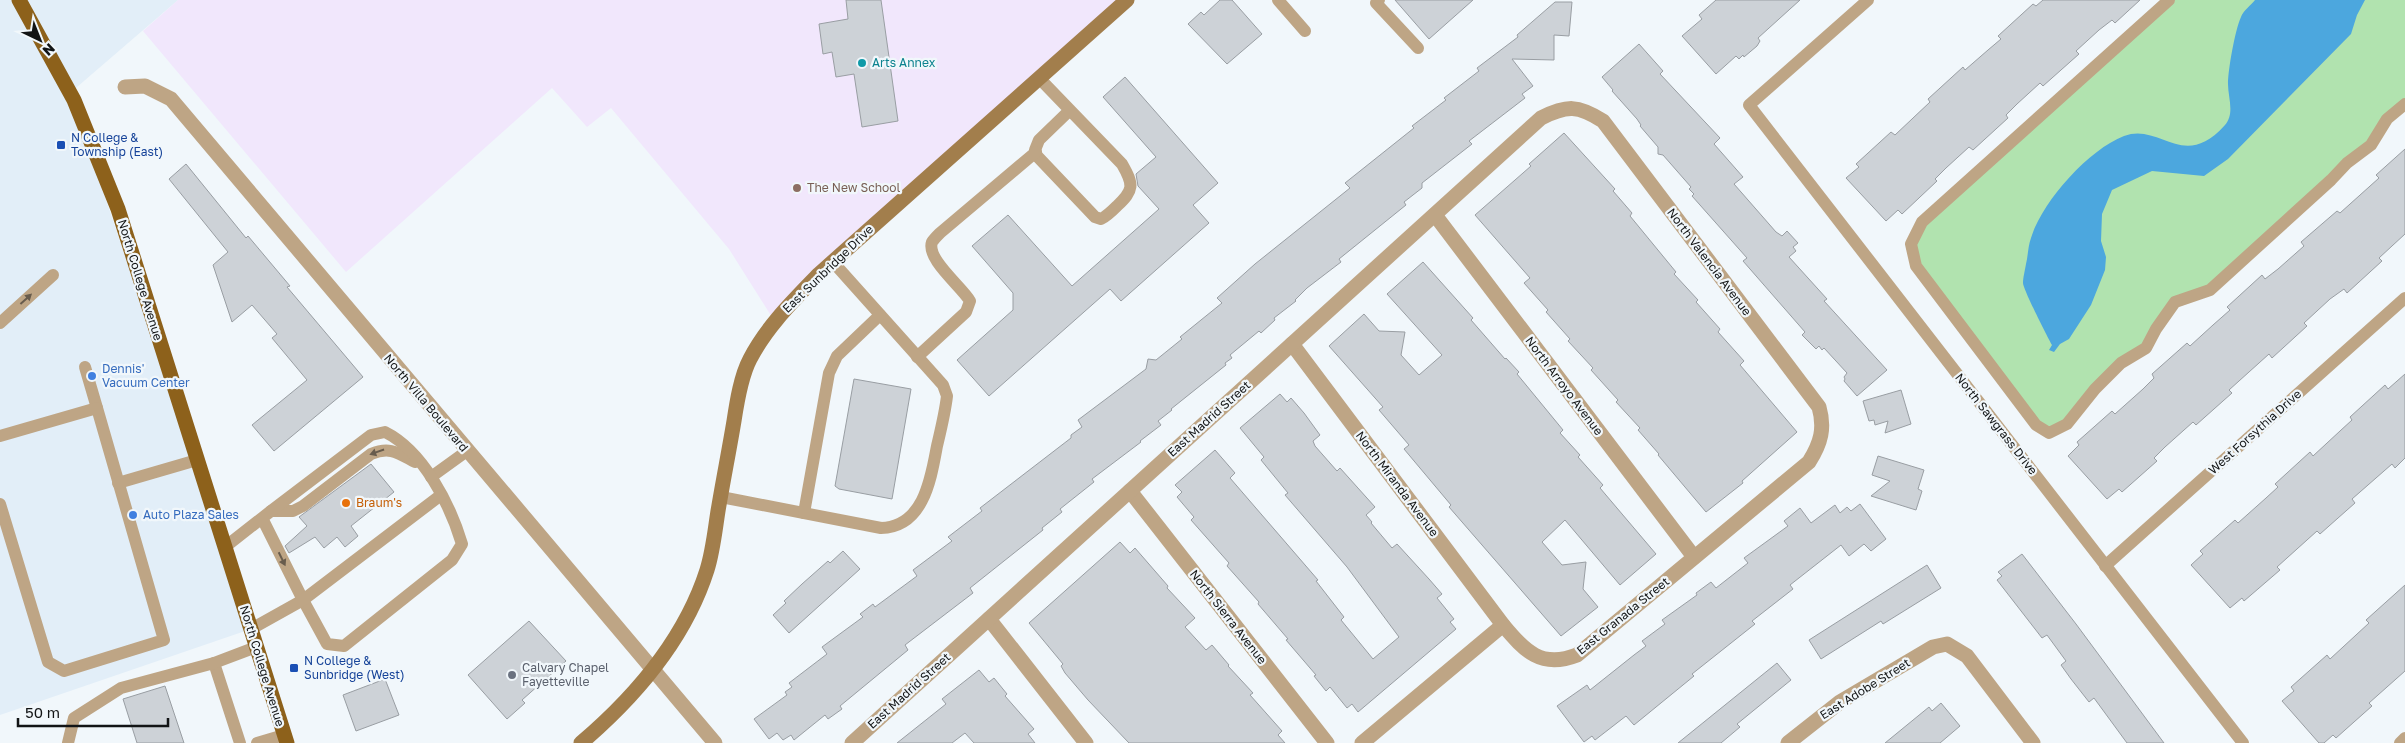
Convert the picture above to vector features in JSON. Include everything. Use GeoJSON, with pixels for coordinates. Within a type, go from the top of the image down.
{"type":"FeatureCollection","features":[{"type":"Feature","properties":{"kind":"main road","name":"North College Avenue"},"geometry":{"type":"LineString","coordinates":[[19,0],[74,100],[118,209],[285,739]]}},
{"type":"Feature","properties":{"kind":"street","name":"East Sunbridge Drive"},"geometry":{"type":"LineString","coordinates":[[582,743],[606,722],[651,670],[687,619],[709,561],[737,404],[749,360],[761,340],[786,308],[833,262],[1126,0]]}},
{"type":"Feature","properties":{"kind":"street","name":"North Villa Boulevard"},"geometry":{"type":"LineString","coordinates":[[125,87],[145,86],[171,99],[651,670],[715,743]]}},
{"type":"Feature","properties":{"kind":"street","name":"East Madrid Street"},"geometry":{"type":"LineString","coordinates":[[852,743],[1542,118],[1557,110],[1573,108]]}},
{"type":"Feature","properties":{"kind":"street","name":"North Valencia Avenue"},"geometry":{"type":"LineString","coordinates":[[1573,108],[1588,111],[1603,122],[1819,406],[1822,419],[1822,433]]}},
{"type":"Feature","properties":{"kind":"street","name":"North Arroyo Avenue"},"geometry":{"type":"LineString","coordinates":[[1434,215],[1694,557]]}},
{"type":"Feature","properties":{"kind":"street","name":"North Miranda Avenue"},"geometry":{"type":"LineString","coordinates":[[1292,344],[1503,625]]}},
{"type":"Feature","properties":{"kind":"street","name":"East Granada Street"},"geometry":{"type":"LineString","coordinates":[[1503,625],[1532,654],[1547,660],[1563,661],[1577,655],[1808,462],[1818,448],[1822,433]]}},
{"type":"Feature","properties":{"kind":"street","name":"North Sierra Avenue"},"geometry":{"type":"LineString","coordinates":[[1130,491],[1327,743]]}},
{"type":"Feature","properties":{"kind":"street"},"geometry":{"type":"LineString","coordinates":[[989,619],[1086,743]]}},
{"type":"Feature","properties":{"kind":"street"},"geometry":{"type":"LineString","coordinates":[[1362,743],[1503,625]]}},
{"type":"Feature","properties":{"kind":"street","name":"East Adobe Street"},"geometry":{"type":"LineString","coordinates":[[1788,743],[1840,702],[1920,654],[1933,647],[1947,644],[1967,656],[2033,743]]}},
{"type":"Feature","properties":{"kind":"lane"},"geometry":{"type":"LineString","coordinates":[[1278,0],[1305,31]]}},
{"type":"Feature","properties":{"kind":"lane"},"geometry":{"type":"LineString","coordinates":[[1379,0],[1376,3],[1418,48]]}},
{"type":"Feature","properties":{"kind":"lane","name":"North Sawgrass Drive"},"geometry":{"type":"LineString","coordinates":[[1868,0],[1749,105],[2242,743]]}},
{"type":"Feature","properties":{"kind":"lane"},"geometry":{"type":"LineString","coordinates":[[2169,0],[1922,222],[1911,244],[1916,266],[2036,425],[2049,433],[2067,424],[2095,389],[2121,363],[2146,348],[2156,329],[2175,302],[2210,290],[2331,180],[2347,163],[2371,145],[2387,119],[2405,104]]}},
{"type":"Feature","properties":{"kind":"lane"},"geometry":{"type":"LineString","coordinates":[[1039,78],[1070,110],[1122,164],[1128,175],[1131,188],[1129,195],[1101,219],[1095,217],[1036,152],[1038,140],[1070,110]]}},
{"type":"Feature","properties":{"kind":"lane"},"geometry":{"type":"LineString","coordinates":[[917,357],[966,312],[970,301],[963,290],[935,260],[931,252],[932,242],[940,233],[1036,152]]}},
{"type":"Feature","properties":{"kind":"lane"},"geometry":{"type":"LineString","coordinates":[[720,497],[880,528],[890,528],[899,524],[922,502],[928,490],[947,396],[943,385],[833,262]]}},
{"type":"Feature","properties":{"kind":"lane"},"geometry":{"type":"LineString","coordinates":[[0,323],[53,275]]}},
{"type":"Feature","properties":{"kind":"lane","name":"West Forsythia Drive"},"geometry":{"type":"LineString","coordinates":[[2105,566],[2405,298]]}},
{"type":"Feature","properties":{"kind":"lane"},"geometry":{"type":"LineString","coordinates":[[804,513],[829,373],[837,356],[880,315]]}},
{"type":"Feature","properties":{"kind":"lane"},"geometry":{"type":"LineString","coordinates":[[0,504],[48,662],[64,671],[164,640],[85,367]]}},
{"type":"Feature","properties":{"kind":"lane"},"geometry":{"type":"LineString","coordinates":[[0,436],[97,408]]}},
{"type":"Feature","properties":{"kind":"lane"},"geometry":{"type":"LineString","coordinates":[[225,547],[266,514],[371,435],[385,432],[400,440],[431,477],[455,521],[462,544],[452,560],[344,646],[327,644],[302,600],[266,514]]}},
{"type":"Feature","properties":{"kind":"lane"},"geometry":{"type":"LineString","coordinates":[[431,477],[467,451]]}},
{"type":"Feature","properties":{"kind":"lane"},"geometry":{"type":"LineString","coordinates":[[118,483],[197,460]]}},
{"type":"Feature","properties":{"kind":"lane"},"geometry":{"type":"LineString","coordinates":[[251,629],[302,600],[441,495]]}},
{"type":"Feature","properties":{"kind":"lane"},"geometry":{"type":"LineString","coordinates":[[68,743],[74,718],[121,688],[214,663],[256,647]]}},
{"type":"Feature","properties":{"kind":"lane"},"geometry":{"type":"LineString","coordinates":[[214,663],[240,743]]}},
{"type":"Feature","properties":{"kind":"lane"},"geometry":{"type":"LineString","coordinates":[[2400,743],[2405,738]]}},
{"type":"Feature","properties":{"kind":"lane"},"geometry":{"type":"LineString","coordinates":[[257,743],[285,739]]}},
{"type":"Feature","properties":{"kind":"shaded area"},"geometry":{"type":"Polygon","coordinates":[[[0,0],[178,0],[70,93],[251,629],[0,715],[0,0]]]}},
{"type":"Feature","properties":{"kind":"shaded area","name":"The New School"},"geometry":{"type":"Polygon","coordinates":[[[178,0],[1127,0],[775,322],[729,249],[611,108],[587,127],[552,88],[346,272],[143,31],[178,0]]]}},
{"type":"Feature","properties":{"kind":"green space"},"geometry":{"type":"Polygon","coordinates":[[[2173,0],[2405,0],[2405,104],[2371,145],[2210,290],[2175,303],[2146,348],[2049,433],[1916,266],[1911,244],[1922,222],[2173,0]]]}},
{"type":"Feature","properties":{"kind":"water"},"geometry":{"type":"Polygon","coordinates":[[[2255,0],[2365,0],[2357,15],[2351,34],[2228,159],[2204,176],[2152,171],[2112,190],[2102,214],[2101,241],[2106,257],[2105,270],[2091,305],[2069,339],[2060,344],[2054,352],[2049,350],[2052,345],[2023,283],[2030,241],[2045,209],[2068,179],[2082,165],[2110,143],[2124,136],[2137,133],[2172,143],[2197,145],[2210,138],[2225,125],[2230,116],[2228,78],[2236,31],[2245,10],[2255,0]]]}},
{"type":"Feature","properties":{"kind":"building","name":"Arts Annex"},"geometry":{"type":"Polygon","coordinates":[[[846,0],[881,0],[898,121],[862,127],[854,74],[836,77],[832,52],[823,54],[819,24],[848,19],[846,0]]]}},
{"type":"Feature","properties":{"kind":"building"},"geometry":{"type":"Polygon","coordinates":[[[1220,0],[1232,0],[1262,34],[1227,64],[1188,24],[1201,12],[1204,15],[1220,0]]]}},
{"type":"Feature","properties":{"kind":"building"},"geometry":{"type":"Polygon","coordinates":[[[1395,0],[1473,0],[1429,39],[1395,0]]]}},
{"type":"Feature","properties":{"kind":"building"},"geometry":{"type":"Polygon","coordinates":[[[1716,0],[1800,0],[1758,38],[1760,41],[1757,46],[1744,57],[1743,55],[1739,59],[1736,56],[1716,74],[1682,36],[1702,19],[1699,15],[1716,0]]]}},
{"type":"Feature","properties":{"kind":"building"},"geometry":{"type":"Polygon","coordinates":[[[2043,0],[2140,0],[2115,23],[2112,20],[2099,30],[2076,51],[2079,54],[2043,86],[2040,83],[2006,115],[2008,118],[1973,150],[1969,147],[1902,214],[1898,210],[1886,221],[1846,178],[1859,167],[1856,164],[1891,132],[1895,135],[1930,102],[1928,99],[1963,67],[1965,70],[2001,39],[1998,36],[2033,4],[2036,6],[2043,0]]]}},
{"type":"Feature","properties":{"kind":"building"},"geometry":{"type":"Polygon","coordinates":[[[1555,2],[1572,2],[1569,36],[1554,35],[1554,60],[1512,59],[1533,86],[1522,94],[1525,98],[1469,141],[1472,144],[1422,183],[1422,188],[1404,202],[1406,205],[1339,259],[1341,262],[1307,288],[1296,301],[1274,318],[1275,320],[1261,333],[1259,331],[1230,355],[1232,358],[1225,363],[1226,365],[1158,421],[1161,425],[1092,479],[1094,482],[1060,509],[1062,512],[1042,528],[1043,530],[970,588],[973,593],[905,645],[908,650],[840,706],[842,709],[828,719],[825,715],[794,740],[791,735],[783,740],[777,733],[769,739],[754,719],[787,695],[785,692],[792,687],[789,683],[827,654],[822,647],[863,617],[860,614],[873,604],[875,607],[917,576],[913,570],[952,541],[948,537],[982,511],[980,508],[1071,438],[1071,435],[1082,427],[1078,420],[1146,369],[1148,359],[1156,360],[1182,339],[1180,337],[1222,303],[1217,298],[1255,264],[1350,188],[1345,183],[1414,128],[1412,126],[1446,100],[1444,98],[1479,71],[1477,68],[1518,37],[1517,35],[1555,2]]]}},
{"type":"Feature","properties":{"kind":"building"},"geometry":{"type":"Polygon","coordinates":[[[1639,44],[1663,71],[1660,74],[1720,138],[1714,144],[1743,177],[1734,184],[1776,232],[1782,236],[1787,231],[1798,243],[1793,247],[1796,251],[1789,257],[1827,299],[1824,301],[1887,370],[1857,396],[1844,381],[1847,373],[1824,348],[1822,350],[1819,346],[1816,349],[1802,335],[1805,332],[1743,261],[1747,258],[1692,196],[1694,194],[1689,189],[1691,187],[1663,155],[1658,154],[1658,147],[1602,77],[1639,44]]]}},
{"type":"Feature","properties":{"kind":"building"},"geometry":{"type":"Polygon","coordinates":[[[1125,77],[1218,183],[1193,205],[1209,223],[1121,301],[1110,289],[989,396],[957,360],[1013,310],[1013,293],[972,246],[1008,215],[1072,286],[1159,209],[1138,186],[1136,174],[1156,157],[1103,97],[1125,77]]]}},
{"type":"Feature","properties":{"kind":"building"},"geometry":{"type":"Polygon","coordinates":[[[1564,133],[1615,189],[1613,191],[1632,213],[1630,216],[1676,272],[1674,274],[1698,300],[1696,302],[1720,329],[1718,332],[1744,361],[1740,365],[1797,432],[1742,481],[1743,483],[1706,512],[1638,430],[1640,428],[1616,402],[1618,400],[1591,370],[1593,368],[1568,341],[1570,339],[1546,312],[1548,310],[1524,283],[1530,278],[1475,215],[1531,166],[1529,164],[1564,133]]]}},
{"type":"Feature","properties":{"kind":"building"},"geometry":{"type":"Polygon","coordinates":[[[2405,149],[2405,234],[2379,258],[2382,261],[2347,293],[2344,289],[2330,299],[2304,323],[2307,326],[2272,358],[2269,354],[2229,390],[2232,393],[2196,425],[2193,422],[2165,447],[2154,458],[2157,461],[2122,492],[2119,489],[2107,499],[2068,456],[2079,445],[2077,442],[2112,411],[2115,414],[2143,389],[2154,378],[2152,374],[2187,343],[2190,346],[2230,310],[2227,307],[2262,275],[2265,279],[2304,246],[2301,242],[2337,211],[2340,213],[2379,178],[2376,175],[2405,149]]]}},
{"type":"Feature","properties":{"kind":"building"},"geometry":{"type":"Polygon","coordinates":[[[186,164],[246,238],[248,236],[290,286],[287,287],[363,377],[274,451],[252,425],[307,380],[272,338],[277,334],[252,305],[232,322],[213,265],[228,252],[169,179],[186,164]]]}},
{"type":"Feature","properties":{"kind":"building"},"geometry":{"type":"Polygon","coordinates":[[[1423,262],[1473,318],[1471,320],[1505,359],[1519,372],[1517,374],[1563,430],[1560,433],[1603,485],[1600,488],[1656,554],[1620,585],[1565,520],[1542,542],[1562,565],[1586,562],[1583,589],[1598,607],[1561,636],[1449,507],[1451,505],[1404,449],[1409,445],[1379,410],[1383,407],[1329,346],[1364,314],[1379,331],[1405,332],[1401,355],[1419,375],[1442,355],[1387,294],[1423,262]]]}},
{"type":"Feature","properties":{"kind":"building"},"geometry":{"type":"Polygon","coordinates":[[[2405,374],[2405,458],[2395,468],[2392,464],[2352,499],[2355,503],[2320,534],[2317,531],[2277,567],[2280,570],[2244,601],[2242,598],[2230,608],[2191,565],[2203,554],[2200,551],[2235,520],[2238,523],[2266,498],[2278,487],[2275,484],[2310,452],[2313,456],[2352,420],[2350,417],[2385,385],[2388,389],[2405,374]]]}},
{"type":"Feature","properties":{"kind":"building"},"geometry":{"type":"Polygon","coordinates":[[[854,379],[911,389],[892,499],[839,489],[835,486],[854,379]]]}},
{"type":"Feature","properties":{"kind":"building"},"geometry":{"type":"Polygon","coordinates":[[[1901,390],[1911,424],[1885,433],[1888,421],[1875,425],[1874,420],[1869,421],[1863,401],[1901,390]]]}},
{"type":"Feature","properties":{"kind":"building"},"geometry":{"type":"Polygon","coordinates":[[[1280,394],[1287,402],[1291,398],[1304,413],[1320,435],[1313,441],[1315,446],[1337,471],[1340,468],[1375,507],[1366,515],[1371,523],[1392,548],[1397,544],[1442,594],[1437,598],[1454,619],[1450,622],[1456,629],[1358,712],[1352,704],[1347,708],[1330,687],[1326,691],[1314,676],[1316,675],[1286,640],[1288,639],[1258,604],[1259,602],[1227,566],[1229,563],[1191,520],[1194,517],[1177,497],[1182,492],[1175,485],[1215,450],[1235,473],[1230,478],[1318,580],[1316,581],[1344,617],[1341,620],[1373,659],[1399,637],[1347,567],[1285,495],[1288,493],[1261,460],[1264,457],[1240,428],[1280,394]]]}},
{"type":"Feature","properties":{"kind":"building"},"geometry":{"type":"Polygon","coordinates":[[[1878,456],[1924,470],[1918,489],[1922,491],[1916,510],[1871,496],[1890,481],[1872,475],[1878,456]]]}},
{"type":"Feature","properties":{"kind":"building","name":"Braum's"},"geometry":{"type":"Polygon","coordinates":[[[371,464],[394,492],[351,526],[358,536],[345,547],[337,537],[324,548],[315,537],[289,553],[285,546],[307,526],[299,517],[371,464]]]}},
{"type":"Feature","properties":{"kind":"building"},"geometry":{"type":"Polygon","coordinates":[[[1860,504],[1886,539],[1871,551],[1864,544],[1849,556],[1841,545],[1790,585],[1793,589],[1752,621],[1755,624],[1692,674],[1694,676],[1634,725],[1626,716],[1595,740],[1592,736],[1584,742],[1557,706],[1587,685],[1590,690],[1646,646],[1642,641],[1665,624],[1662,620],[1697,595],[1696,593],[1711,582],[1716,588],[1748,563],[1744,558],[1788,526],[1784,521],[1800,508],[1811,523],[1835,505],[1840,513],[1847,507],[1851,511],[1860,504]]]}},
{"type":"Feature","properties":{"kind":"building"},"geometry":{"type":"Polygon","coordinates":[[[1120,542],[1130,553],[1135,548],[1168,586],[1167,588],[1195,618],[1185,627],[1206,650],[1212,645],[1253,693],[1250,695],[1282,731],[1278,735],[1285,743],[1129,743],[1065,673],[1061,666],[1063,664],[1029,623],[1120,542]]]}},
{"type":"Feature","properties":{"kind":"building"},"geometry":{"type":"Polygon","coordinates":[[[843,551],[860,569],[789,633],[773,615],[786,603],[784,601],[802,584],[828,561],[830,563],[843,551]]]}},
{"type":"Feature","properties":{"kind":"building"},"geometry":{"type":"Polygon","coordinates":[[[2022,554],[2164,743],[2127,743],[2094,698],[2089,702],[2071,679],[2061,665],[2066,661],[2047,635],[2042,638],[1997,580],[2002,576],[1998,572],[2022,554]]]}},
{"type":"Feature","properties":{"kind":"building"},"geometry":{"type":"Polygon","coordinates":[[[1927,565],[1941,588],[1883,624],[1881,621],[1821,659],[1809,640],[1927,565]]]}},
{"type":"Feature","properties":{"kind":"building"},"geometry":{"type":"Polygon","coordinates":[[[2405,585],[2405,671],[2369,703],[2372,706],[2336,738],[2333,735],[2324,743],[2319,743],[2282,701],[2294,691],[2291,687],[2327,655],[2330,659],[2369,623],[2366,620],[2405,585]]]}},
{"type":"Feature","properties":{"kind":"building"},"geometry":{"type":"Polygon","coordinates":[[[529,621],[566,661],[522,700],[525,703],[507,719],[468,675],[529,621]]]}},
{"type":"Feature","properties":{"kind":"building"},"geometry":{"type":"Polygon","coordinates":[[[1777,663],[1791,680],[1737,724],[1740,727],[1721,743],[1678,743],[1777,663]]]}},
{"type":"Feature","properties":{"kind":"building"},"geometry":{"type":"Polygon","coordinates":[[[979,670],[989,682],[994,678],[1007,694],[1005,696],[1034,729],[1028,734],[1035,743],[974,743],[965,733],[952,743],[897,743],[946,704],[942,699],[979,670]]]}},
{"type":"Feature","properties":{"kind":"building"},"geometry":{"type":"Polygon","coordinates":[[[385,679],[399,715],[356,731],[343,695],[385,679]]]}},
{"type":"Feature","properties":{"kind":"building"},"geometry":{"type":"Polygon","coordinates":[[[165,686],[184,743],[137,743],[123,699],[165,686]]]}},
{"type":"Feature","properties":{"kind":"building"},"geometry":{"type":"Polygon","coordinates":[[[1941,703],[1960,726],[1940,743],[1885,743],[1929,707],[1932,711],[1941,703]]]}},
{"type":"Feature","properties":{"kind":"place","name":"Arts Annex"},"geometry":{"type":"Point","coordinates":[862,63]}},
{"type":"Feature","properties":{"kind":"place","name":"N College & Township (East)"},"geometry":{"type":"Point","coordinates":[61,145]}},
{"type":"Feature","properties":{"kind":"place","name":"The New School"},"geometry":{"type":"Point","coordinates":[797,188]}},
{"type":"Feature","properties":{"kind":"place","name":"Dennis' Vacuum Center"},"geometry":{"type":"Point","coordinates":[92,376]}},
{"type":"Feature","properties":{"kind":"place","name":"Braum's"},"geometry":{"type":"Point","coordinates":[346,503]}},
{"type":"Feature","properties":{"kind":"place","name":"Auto Plaza Sales"},"geometry":{"type":"Point","coordinates":[133,515]}},
{"type":"Feature","properties":{"kind":"place","name":"N College & Sunbridge (West)"},"geometry":{"type":"Point","coordinates":[294,668]}},
{"type":"Feature","properties":{"kind":"place","name":"Calvary Chapel Fayetteville"},"geometry":{"type":"Point","coordinates":[512,675]}}]}
